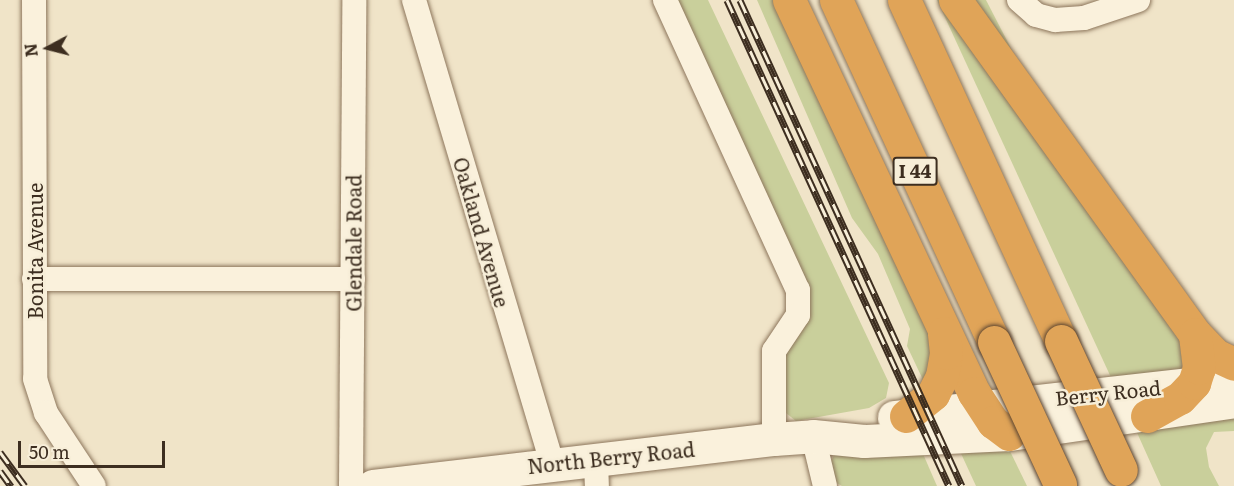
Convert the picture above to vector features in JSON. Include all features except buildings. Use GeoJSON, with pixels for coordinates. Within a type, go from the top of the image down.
{"type":"FeatureCollection","features":[{"type":"Feature","properties":{"kind":"highway"},"geometry":{"type":"LineString","coordinates":[[789,0],[981,407],[1009,434]]}},
{"type":"Feature","properties":{"kind":"highway","name":"I 44"},"geometry":{"type":"LineString","coordinates":[[836,0],[1060,485]]}},
{"type":"Feature","properties":{"kind":"highway"},"geometry":{"type":"LineString","coordinates":[[904,0],[1125,478]]}},
{"type":"Feature","properties":{"kind":"highway"},"geometry":{"type":"LineString","coordinates":[[956,0],[1195,334],[1215,355],[1234,364]]}},
{"type":"Feature","properties":{"kind":"highway"},"geometry":{"type":"LineString","coordinates":[[906,416],[933,394],[942,376],[946,353],[943,326]]}},
{"type":"Feature","properties":{"kind":"highway"},"geometry":{"type":"LineString","coordinates":[[1147,416],[1180,398],[1194,383],[1199,359],[1195,334]]}},
{"type":"Feature","properties":{"kind":"main road","name":"Berry Road"},"geometry":{"type":"LineString","coordinates":[[981,407],[1234,379]]}},
{"type":"Feature","properties":{"kind":"main road","name":"Berry Road"},"geometry":{"type":"LineString","coordinates":[[1009,434],[1147,416],[1234,401]]}},
{"type":"Feature","properties":{"kind":"main road","name":"North Berry Road"},"geometry":{"type":"LineString","coordinates":[[813,436],[862,421],[981,407]]}},
{"type":"Feature","properties":{"kind":"main road","name":"North Berry Road"},"geometry":{"type":"LineString","coordinates":[[373,486],[552,463],[597,473],[774,439],[813,436],[864,441],[1009,434]]}},
{"type":"Feature","properties":{"kind":"street","name":"Bonita Avenue"},"geometry":{"type":"LineString","coordinates":[[34,0],[34,359],[40,399],[94,486]]}},
{"type":"Feature","properties":{"kind":"street","name":"Glendale Road"},"geometry":{"type":"LineString","coordinates":[[351,486],[354,0]]}},
{"type":"Feature","properties":{"kind":"street","name":"Oakland Avenue"},"geometry":{"type":"LineString","coordinates":[[414,0],[552,463]]}},
{"type":"Feature","properties":{"kind":"street"},"geometry":{"type":"LineString","coordinates":[[665,0],[798,290],[798,315],[774,351],[774,439]]}},
{"type":"Feature","properties":{"kind":"street"},"geometry":{"type":"LineString","coordinates":[[1019,0],[1036,15],[1055,20],[1083,18],[1138,0]]}},
{"type":"Feature","properties":{"kind":"street"},"geometry":{"type":"LineString","coordinates":[[34,279],[353,279]]}},
{"type":"Feature","properties":{"kind":"street"},"geometry":{"type":"LineString","coordinates":[[813,436],[825,486]]}},
{"type":"Feature","properties":{"kind":"green space"},"geometry":{"type":"Polygon","coordinates":[[[676,0],[708,0],[889,383],[886,398],[869,408],[796,421],[786,413],[780,361],[807,317],[676,0]]]}},
{"type":"Feature","properties":{"kind":"green space"},"geometry":{"type":"Polygon","coordinates":[[[757,0],[776,0],[928,329],[933,346],[924,382],[907,346],[910,329],[878,254],[852,218],[757,0]]]}},
{"type":"Feature","properties":{"kind":"green space"},"geometry":{"type":"Polygon","coordinates":[[[937,0],[947,0],[1184,334],[1188,369],[1114,384],[937,0]]]}},
{"type":"Feature","properties":{"kind":"green space"},"geometry":{"type":"Polygon","coordinates":[[[970,0],[986,0],[1017,60],[970,0]]]}},
{"type":"Feature","properties":{"kind":"green space"},"geometry":{"type":"Polygon","coordinates":[[[1234,406],[1234,431],[1214,432],[1206,448],[1209,467],[1219,486],[1161,486],[1134,426],[1234,406]]]}},
{"type":"Feature","properties":{"kind":"green space"},"geometry":{"type":"Polygon","coordinates":[[[1007,445],[1027,486],[976,486],[958,447],[1007,445]]]}},
{"type":"Feature","properties":{"kind":"green space"},"geometry":{"type":"Polygon","coordinates":[[[920,447],[937,486],[842,486],[833,481],[829,466],[835,453],[920,447]]]}},
{"type":"Feature","properties":{"kind":"railway"},"geometry":{"type":"LineString","coordinates":[[727,0],[949,486]]}},
{"type":"Feature","properties":{"kind":"railway"},"geometry":{"type":"LineString","coordinates":[[740,0],[962,486]]}},
{"type":"Feature","properties":{"kind":"railway"},"geometry":{"type":"LineString","coordinates":[[0,452],[25,486]]}},
{"type":"Feature","properties":{"kind":"railway"},"geometry":{"type":"LineString","coordinates":[[0,471],[11,486]]}}]}
